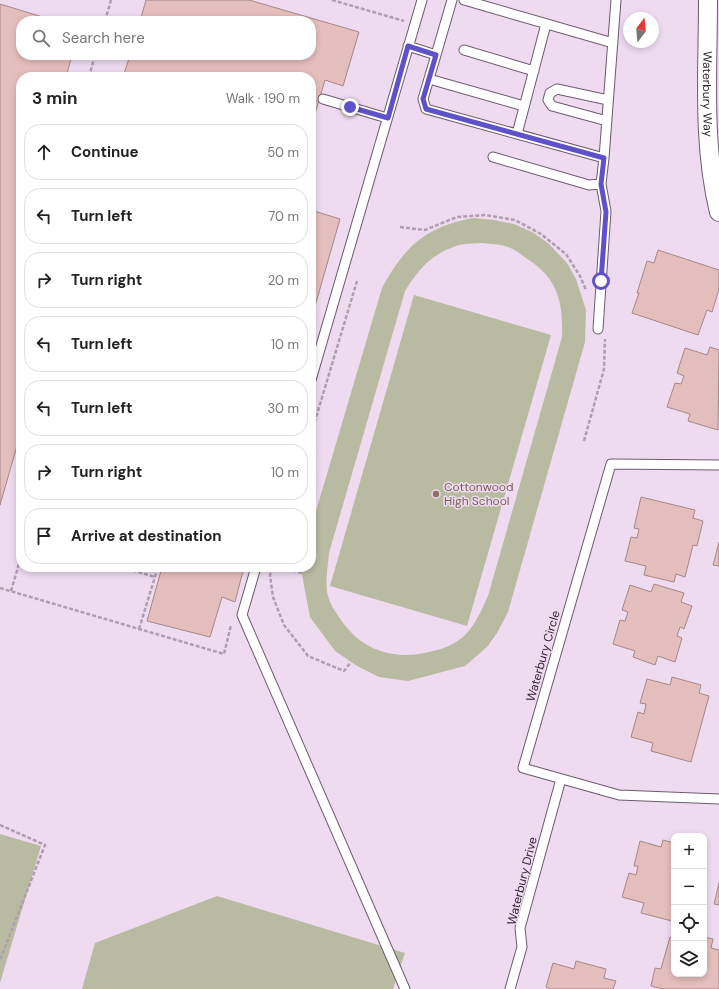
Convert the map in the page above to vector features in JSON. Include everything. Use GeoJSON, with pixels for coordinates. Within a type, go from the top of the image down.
{"type":"FeatureCollection","features":[{"type":"Feature","properties":{"kind":"street","name":"Waterbury Way"},"geometry":{"type":"LineString","coordinates":[[708,0],[708,140],[712,178],[719,212]]}},
{"type":"Feature","properties":{"kind":"lane"},"geometry":{"type":"LineString","coordinates":[[316,363],[422,0]]}},
{"type":"Feature","properties":{"kind":"lane"},"geometry":{"type":"LineString","coordinates":[[452,0],[423,99],[426,109],[604,158]]}},
{"type":"Feature","properties":{"kind":"lane"},"geometry":{"type":"LineString","coordinates":[[464,0],[613,43]]}},
{"type":"Feature","properties":{"kind":"lane"},"geometry":{"type":"LineString","coordinates":[[598,329],[606,212],[601,184],[616,0]]}},
{"type":"Feature","properties":{"kind":"lane"},"geometry":{"type":"LineString","coordinates":[[517,134],[546,24]]}},
{"type":"Feature","properties":{"kind":"lane"},"geometry":{"type":"LineString","coordinates":[[408,46],[436,55]]}},
{"type":"Feature","properties":{"kind":"lane"},"geometry":{"type":"LineString","coordinates":[[464,50],[534,71]]}},
{"type":"Feature","properties":{"kind":"lane"},"geometry":{"type":"LineString","coordinates":[[429,79],[524,106]]}},
{"type":"Feature","properties":{"kind":"lane"},"geometry":{"type":"LineString","coordinates":[[607,121],[552,106],[548,100],[550,93],[557,89],[608,100]]}},
{"type":"Feature","properties":{"kind":"lane"},"geometry":{"type":"LineString","coordinates":[[323,99],[388,118]]}},
{"type":"Feature","properties":{"kind":"lane"},"geometry":{"type":"LineString","coordinates":[[494,157],[589,186],[601,184]]}},
{"type":"Feature","properties":{"kind":"lane","name":"Waterbury Circle"},"geometry":{"type":"LineString","coordinates":[[719,466],[611,464],[523,768],[619,795],[719,799]]}},
{"type":"Feature","properties":{"kind":"lane"},"geometry":{"type":"LineString","coordinates":[[255,572],[242,615],[405,989]]}},
{"type":"Feature","properties":{"kind":"lane","name":"Waterbury Drive"},"geometry":{"type":"LineString","coordinates":[[510,989],[522,947],[520,928],[561,779]]}},
{"type":"Feature","properties":{"kind":"path"},"geometry":{"type":"LineString","coordinates":[[106,16],[111,0]]}},
{"type":"Feature","properties":{"kind":"path"},"geometry":{"type":"LineString","coordinates":[[332,0],[406,22]]}},
{"type":"Feature","properties":{"kind":"path"},"geometry":{"type":"LineString","coordinates":[[90,72],[94,60]]}},
{"type":"Feature","properties":{"kind":"path"},"geometry":{"type":"LineString","coordinates":[[400,226],[425,230],[457,217],[485,215],[515,220],[541,234],[566,254],[580,276],[588,295]]}},
{"type":"Feature","properties":{"kind":"path"},"geometry":{"type":"LineString","coordinates":[[316,417],[357,281]]}},
{"type":"Feature","properties":{"kind":"path"},"geometry":{"type":"LineString","coordinates":[[584,441],[604,369],[605,338]]}},
{"type":"Feature","properties":{"kind":"path"},"geometry":{"type":"LineString","coordinates":[[11,592],[17,572]]}},
{"type":"Feature","properties":{"kind":"path"},"geometry":{"type":"LineString","coordinates":[[138,572],[155,577]]}},
{"type":"Feature","properties":{"kind":"path"},"geometry":{"type":"LineString","coordinates":[[139,629],[156,572]]}},
{"type":"Feature","properties":{"kind":"path"},"geometry":{"type":"LineString","coordinates":[[271,572],[273,597],[284,625],[308,656],[344,671],[351,662]]}},
{"type":"Feature","properties":{"kind":"path"},"geometry":{"type":"LineString","coordinates":[[0,588],[224,654],[233,618]]}},
{"type":"Feature","properties":{"kind":"path"},"geometry":{"type":"LineString","coordinates":[[0,825],[45,844],[0,960]]}},
{"type":"Feature","properties":{"kind":"green space"},"geometry":{"type":"Polygon","coordinates":[[[474,218],[494,220],[514,224],[534,233],[549,244],[567,263],[576,279],[586,310],[585,342],[508,612],[497,633],[487,647],[465,666],[408,681],[379,677],[357,666],[335,651],[310,617],[302,575],[302,572],[316,572],[316,511],[382,288],[390,274],[408,250],[418,241],[442,227],[474,218]],[[481,243],[468,244],[459,245],[447,250],[432,258],[420,269],[405,291],[329,553],[327,576],[329,599],[341,620],[359,640],[370,647],[381,651],[393,654],[419,654],[442,649],[454,643],[469,631],[476,621],[488,596],[562,337],[560,303],[553,284],[539,268],[529,260],[514,250],[502,245],[481,243]]]}},
{"type":"Feature","properties":{"kind":"green space"},"geometry":{"type":"Polygon","coordinates":[[[414,295],[551,335],[467,626],[330,586],[414,295]]]}},
{"type":"Feature","properties":{"kind":"green space"},"geometry":{"type":"Polygon","coordinates":[[[0,834],[41,846],[0,983],[0,834]]]}},
{"type":"Feature","properties":{"kind":"green space"},"geometry":{"type":"Polygon","coordinates":[[[217,896],[405,953],[393,989],[82,989],[95,943],[217,896]]]}},
{"type":"Feature","properties":{"kind":"building"},"geometry":{"type":"Polygon","coordinates":[[[146,0],[249,0],[304,16],[141,16],[146,0]]]}},
{"type":"Feature","properties":{"kind":"building"},"geometry":{"type":"Polygon","coordinates":[[[0,4],[40,16],[16,16],[16,60],[71,60],[67,72],[16,72],[16,449],[0,505],[0,4]]]}},
{"type":"Feature","properties":{"kind":"building"},"geometry":{"type":"Polygon","coordinates":[[[316,19],[359,32],[343,86],[325,80],[316,110],[316,72],[125,72],[128,60],[316,60],[316,19]]]}},
{"type":"Feature","properties":{"kind":"building"},"geometry":{"type":"Polygon","coordinates":[[[316,212],[340,219],[316,303],[316,212]]]}},
{"type":"Feature","properties":{"kind":"building"},"geometry":{"type":"Polygon","coordinates":[[[658,250],[719,270],[719,289],[712,312],[707,310],[698,335],[632,313],[647,261],[654,263],[658,250]]]}},
{"type":"Feature","properties":{"kind":"building"},"geometry":{"type":"Polygon","coordinates":[[[710,347],[719,350],[718,430],[688,421],[690,414],[667,407],[675,383],[681,384],[684,376],[677,373],[685,348],[707,355],[710,347]]]}},
{"type":"Feature","properties":{"kind":"building"},"geometry":{"type":"Polygon","coordinates":[[[641,497],[695,510],[693,518],[703,521],[697,546],[693,545],[685,577],[676,574],[674,582],[644,575],[646,566],[625,561],[631,537],[637,538],[639,529],[634,528],[641,497]]]}},
{"type":"Feature","properties":{"kind":"building"},"geometry":{"type":"Polygon","coordinates":[[[719,542],[719,566],[713,565],[719,542]]]}},
{"type":"Feature","properties":{"kind":"building"},"geometry":{"type":"Polygon","coordinates":[[[161,572],[243,572],[235,602],[222,597],[210,637],[147,621],[161,572]]]}},
{"type":"Feature","properties":{"kind":"building"},"geometry":{"type":"Polygon","coordinates":[[[654,584],[684,593],[681,602],[692,606],[684,629],[680,627],[677,636],[682,638],[675,662],[658,656],[655,665],[633,657],[635,651],[613,644],[620,620],[625,621],[628,612],[622,610],[630,585],[651,592],[654,584]]]}},
{"type":"Feature","properties":{"kind":"building"},"geometry":{"type":"Polygon","coordinates":[[[672,677],[701,685],[699,693],[709,696],[691,762],[651,751],[653,743],[631,737],[638,712],[644,714],[646,704],[640,703],[647,679],[670,685],[672,677]]]}},
{"type":"Feature","properties":{"kind":"building"},"geometry":{"type":"Polygon","coordinates":[[[663,840],[671,842],[671,921],[641,913],[644,903],[622,897],[629,873],[636,875],[638,866],[634,866],[640,841],[661,847],[663,840]]]}},
{"type":"Feature","properties":{"kind":"building"},"geometry":{"type":"Polygon","coordinates":[[[719,883],[719,905],[714,904],[719,883]]]}},
{"type":"Feature","properties":{"kind":"building"},"geometry":{"type":"Polygon","coordinates":[[[670,937],[671,977],[707,977],[707,938],[713,939],[711,948],[719,950],[719,989],[663,989],[651,986],[655,968],[661,969],[670,937]]]}},
{"type":"Feature","properties":{"kind":"building"},"geometry":{"type":"Polygon","coordinates":[[[576,961],[606,969],[604,978],[616,981],[613,989],[551,989],[546,987],[553,963],[574,969],[576,961]]]}},
{"type":"Feature","properties":{"kind":"place","name":"Cottonwood High School"},"geometry":{"type":"Point","coordinates":[436,494]}},
{"type":"Feature","properties":{"kind":"route"},"geometry":{"type":"LineString","coordinates":[[350,107],[388,118],[408,46],[436,55],[423,99],[426,109],[604,158],[601,184],[606,212],[601,281]]}}]}
